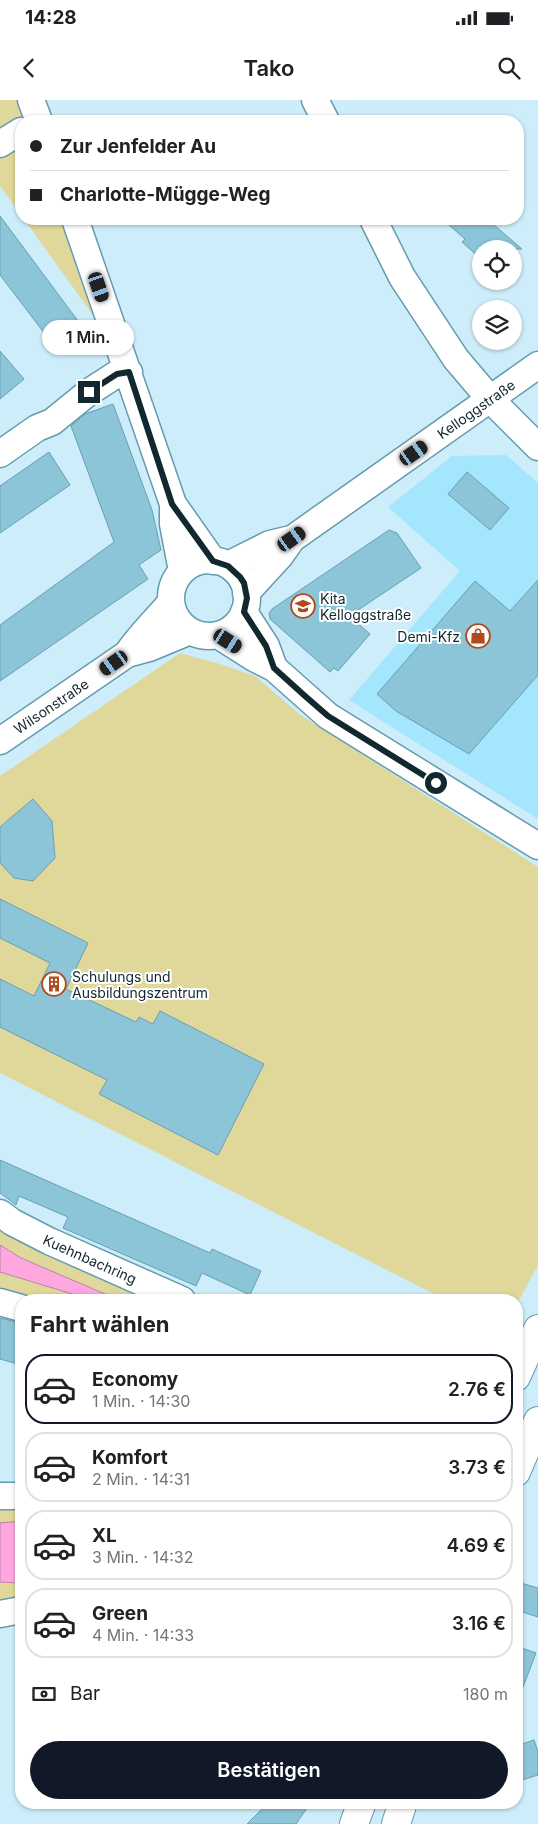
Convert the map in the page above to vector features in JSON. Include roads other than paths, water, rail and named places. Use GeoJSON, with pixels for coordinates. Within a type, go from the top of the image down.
{"type":"FeatureCollection","features":[{"type":"Feature","properties":{"kind":"main road"},"geometry":{"type":"LineString","coordinates":[[523,1362],[538,1329]]}},
{"type":"Feature","properties":{"kind":"main road"},"geometry":{"type":"LineString","coordinates":[[523,1456],[538,1421]]}},
{"type":"Feature","properties":{"kind":"main road"},"geometry":{"type":"LineString","coordinates":[[354,1824],[359,1809]]}},
{"type":"Feature","properties":{"kind":"main road"},"geometry":{"type":"LineString","coordinates":[[396,1824],[401,1809]]}},
{"type":"Feature","properties":{"kind":"street"},"geometry":{"type":"LineString","coordinates":[[315,100],[323,115]]}},
{"type":"Feature","properties":{"kind":"street"},"geometry":{"type":"LineString","coordinates":[[0,144],[15,133]]}},
{"type":"Feature","properties":{"kind":"street"},"geometry":{"type":"LineString","coordinates":[[77,225],[129,372],[172,504],[173,524],[182,572]]}},
{"type":"Feature","properties":{"kind":"street"},"geometry":{"type":"LineString","coordinates":[[376,225],[402,277],[456,359],[490,399],[538,447]]}},
{"type":"Feature","properties":{"kind":"street","name":"Kelloggstraße"},"geometry":{"type":"LineString","coordinates":[[245,602],[292,539],[538,365]]}},
{"type":"Feature","properties":{"kind":"street"},"geometry":{"type":"LineString","coordinates":[[0,454],[37,428],[52,422],[89,392],[117,374],[129,372]]}},
{"type":"Feature","properties":{"kind":"street"},"geometry":{"type":"LineString","coordinates":[[172,504],[221,563],[240,577],[245,602],[266,646],[274,668]]}},
{"type":"Feature","properties":{"kind":"street","name":"Kelloggstraße"},"geometry":{"type":"LineString","coordinates":[[221,563],[270,544],[292,539]]}},
{"type":"Feature","properties":{"kind":"street"},"geometry":{"type":"LineString","coordinates":[[221,563],[196,562],[182,572],[172,588],[171,602],[175,616],[190,631],[204,636],[218,634],[231,629],[236,624],[245,602]]}},
{"type":"Feature","properties":{"kind":"street","name":"Wilsonstraße"},"geometry":{"type":"LineString","coordinates":[[127,654],[139,636],[152,625],[171,602]]}},
{"type":"Feature","properties":{"kind":"street","name":"Wilsonstraße"},"geometry":{"type":"LineString","coordinates":[[0,741],[127,654],[149,648],[190,631]]}},
{"type":"Feature","properties":{"kind":"street"},"geometry":{"type":"LineString","coordinates":[[218,634],[254,658],[274,668],[328,716],[538,846]]}},
{"type":"Feature","properties":{"kind":"street","name":"Kuehnbachring"},"geometry":{"type":"LineString","coordinates":[[0,1213],[12,1222],[49,1241],[168,1294]]}},
{"type":"Feature","properties":{"kind":"street"},"geometry":{"type":"LineString","coordinates":[[0,1302],[15,1306]]}},
{"type":"Feature","properties":{"kind":"street"},"geometry":{"type":"LineString","coordinates":[[0,1496],[15,1496]]}},
{"type":"Feature","properties":{"kind":"street"},"geometry":{"type":"LineString","coordinates":[[0,1614],[15,1611]]}},
{"type":"Feature","properties":{"kind":"place","name":"Kita Kelloggstraße"},"geometry":{"type":"Point","coordinates":[303,606]}},
{"type":"Feature","properties":{"kind":"place","name":"Demi-Kfz"},"geometry":{"type":"Point","coordinates":[478,636]}},
{"type":"Feature","properties":{"kind":"place","name":"Schulungs und Ausbildungszentrum"},"geometry":{"type":"Point","coordinates":[54,984]}}]}
